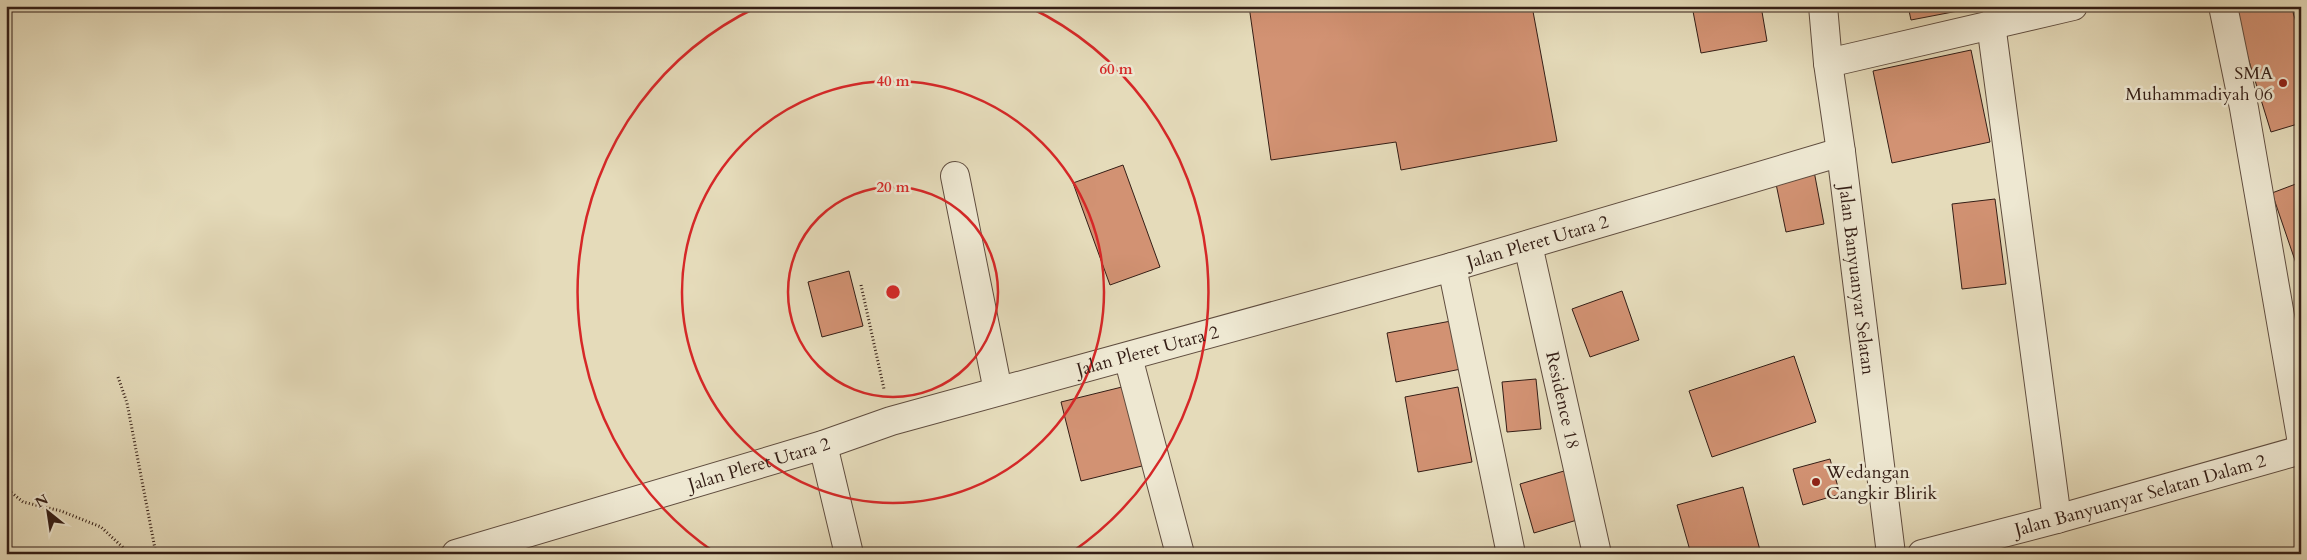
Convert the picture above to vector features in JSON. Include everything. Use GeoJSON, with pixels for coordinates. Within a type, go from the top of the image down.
{"type":"FeatureCollection","features":[{"type":"Feature","properties":{"kind":"street","name":"Jalan Banyuanyar Selatan"},"geometry":{"type":"LineString","coordinates":[[1823,6],[1828,63],[1841,152],[1891,554]]}},
{"type":"Feature","properties":{"kind":"street"},"geometry":{"type":"LineString","coordinates":[[1828,63],[2073,6]]}},
{"type":"Feature","properties":{"kind":"street"},"geometry":{"type":"LineString","coordinates":[[2223,6],[2244,108],[2301,438]]}},
{"type":"Feature","properties":{"kind":"street"},"geometry":{"type":"LineString","coordinates":[[1991,24],[2057,519]]}},
{"type":"Feature","properties":{"kind":"street","name":"Jalan Pleret Utara 2"},"geometry":{"type":"LineString","coordinates":[[456,554],[513,546],[824,445],[891,421],[1452,267],[1652,206],[1841,152]]}},
{"type":"Feature","properties":{"kind":"street"},"geometry":{"type":"LineString","coordinates":[[955,176],[998,391]]}},
{"type":"Feature","properties":{"kind":"street","name":"Residence 18"},"geometry":{"type":"LineString","coordinates":[[1528,245],[1596,554]]}},
{"type":"Feature","properties":{"kind":"street"},"geometry":{"type":"LineString","coordinates":[[1452,267],[1511,554]]}},
{"type":"Feature","properties":{"kind":"street"},"geometry":{"type":"LineString","coordinates":[[1128,356],[1180,554]]}},
{"type":"Feature","properties":{"kind":"street"},"geometry":{"type":"LineString","coordinates":[[824,445],[849,554]]}},
{"type":"Feature","properties":{"kind":"street","name":"Jalan Banyuanyar Selatan Dalam 2"},"geometry":{"type":"LineString","coordinates":[[1922,554],[2057,519],[2301,450]]}},
{"type":"Feature","properties":{"kind":"path"},"geometry":{"type":"LineString","coordinates":[[861,285],[891,421]]}},
{"type":"Feature","properties":{"kind":"path"},"geometry":{"type":"LineString","coordinates":[[118,377],[130,413],[156,554]]}},
{"type":"Feature","properties":{"kind":"path"},"geometry":{"type":"LineString","coordinates":[[6,488],[23,502],[61,511],[101,527],[130,554]]}},
{"type":"Feature","properties":{"kind":"building"},"geometry":{"type":"Polygon","coordinates":[[[1249,6],[1532,6],[1557,141],[1401,170],[1396,142],[1271,160],[1249,6]]]}},
{"type":"Feature","properties":{"kind":"building"},"geometry":{"type":"Polygon","coordinates":[[[1692,6],[1761,6],[1767,41],[1701,53],[1692,6]]]}},
{"type":"Feature","properties":{"kind":"building"},"geometry":{"type":"Polygon","coordinates":[[[1908,6],[1984,6],[1911,20],[1908,6]]]}},
{"type":"Feature","properties":{"kind":"building"},"geometry":{"type":"Polygon","coordinates":[[[2232,6],[2291,6],[2301,38],[2301,123],[2271,132],[2232,6]]]}},
{"type":"Feature","properties":{"kind":"building"},"geometry":{"type":"Polygon","coordinates":[[[1971,50],[1990,142],[1892,163],[1873,71],[1971,50]]]}},
{"type":"Feature","properties":{"kind":"building"},"geometry":{"type":"Polygon","coordinates":[[[1123,165],[1160,267],[1110,285],[1073,183],[1123,165]]]}},
{"type":"Feature","properties":{"kind":"building"},"geometry":{"type":"Polygon","coordinates":[[[1814,171],[1824,224],[1786,232],[1775,179],[1814,171]]]}},
{"type":"Feature","properties":{"kind":"building"},"geometry":{"type":"Polygon","coordinates":[[[2301,182],[2301,278],[2272,193],[2301,182]]]}},
{"type":"Feature","properties":{"kind":"building"},"geometry":{"type":"Polygon","coordinates":[[[1995,199],[2006,284],[1962,289],[1952,204],[1995,199]]]}},
{"type":"Feature","properties":{"kind":"building"},"geometry":{"type":"Polygon","coordinates":[[[849,271],[863,326],[822,337],[808,282],[849,271]]]}},
{"type":"Feature","properties":{"kind":"building"},"geometry":{"type":"Polygon","coordinates":[[[1622,291],[1639,340],[1590,357],[1572,309],[1622,291]]]}},
{"type":"Feature","properties":{"kind":"building"},"geometry":{"type":"Polygon","coordinates":[[[1451,321],[1461,369],[1396,382],[1387,333],[1451,321]]]}},
{"type":"Feature","properties":{"kind":"building"},"geometry":{"type":"Polygon","coordinates":[[[1794,356],[1816,422],[1712,457],[1689,391],[1794,356]]]}},
{"type":"Feature","properties":{"kind":"building"},"geometry":{"type":"Polygon","coordinates":[[[1536,379],[1541,429],[1507,432],[1502,382],[1536,379]]]}},
{"type":"Feature","properties":{"kind":"building"},"geometry":{"type":"Polygon","coordinates":[[[1126,386],[1146,465],[1081,481],[1061,402],[1126,386]]]}},
{"type":"Feature","properties":{"kind":"building"},"geometry":{"type":"Polygon","coordinates":[[[1458,387],[1472,462],[1418,472],[1405,397],[1458,387]]]}},
{"type":"Feature","properties":{"kind":"building","name":"Wedangan Cangkir Blirik"},"geometry":{"type":"Polygon","coordinates":[[[1830,459],[1840,494],[1803,505],[1793,469],[1830,459]]]}},
{"type":"Feature","properties":{"kind":"building"},"geometry":{"type":"Polygon","coordinates":[[[1564,471],[1577,520],[1534,533],[1520,484],[1564,471]]]}},
{"type":"Feature","properties":{"kind":"building"},"geometry":{"type":"Polygon","coordinates":[[[1743,487],[1761,554],[1691,554],[1677,505],[1743,487]]]}},
{"type":"Feature","properties":{"kind":"building"},"geometry":{"type":"Polygon","coordinates":[[[1576,550],[1577,554],[1557,554],[1576,550]]]}},
{"type":"Feature","properties":{"kind":"place","name":"SMA Muhammadiyah 06"},"geometry":{"type":"Point","coordinates":[2283,83]}},
{"type":"Feature","properties":{"kind":"place","name":"Wedangan Cangkir Blirik"},"geometry":{"type":"Point","coordinates":[1816,482]}}]}
